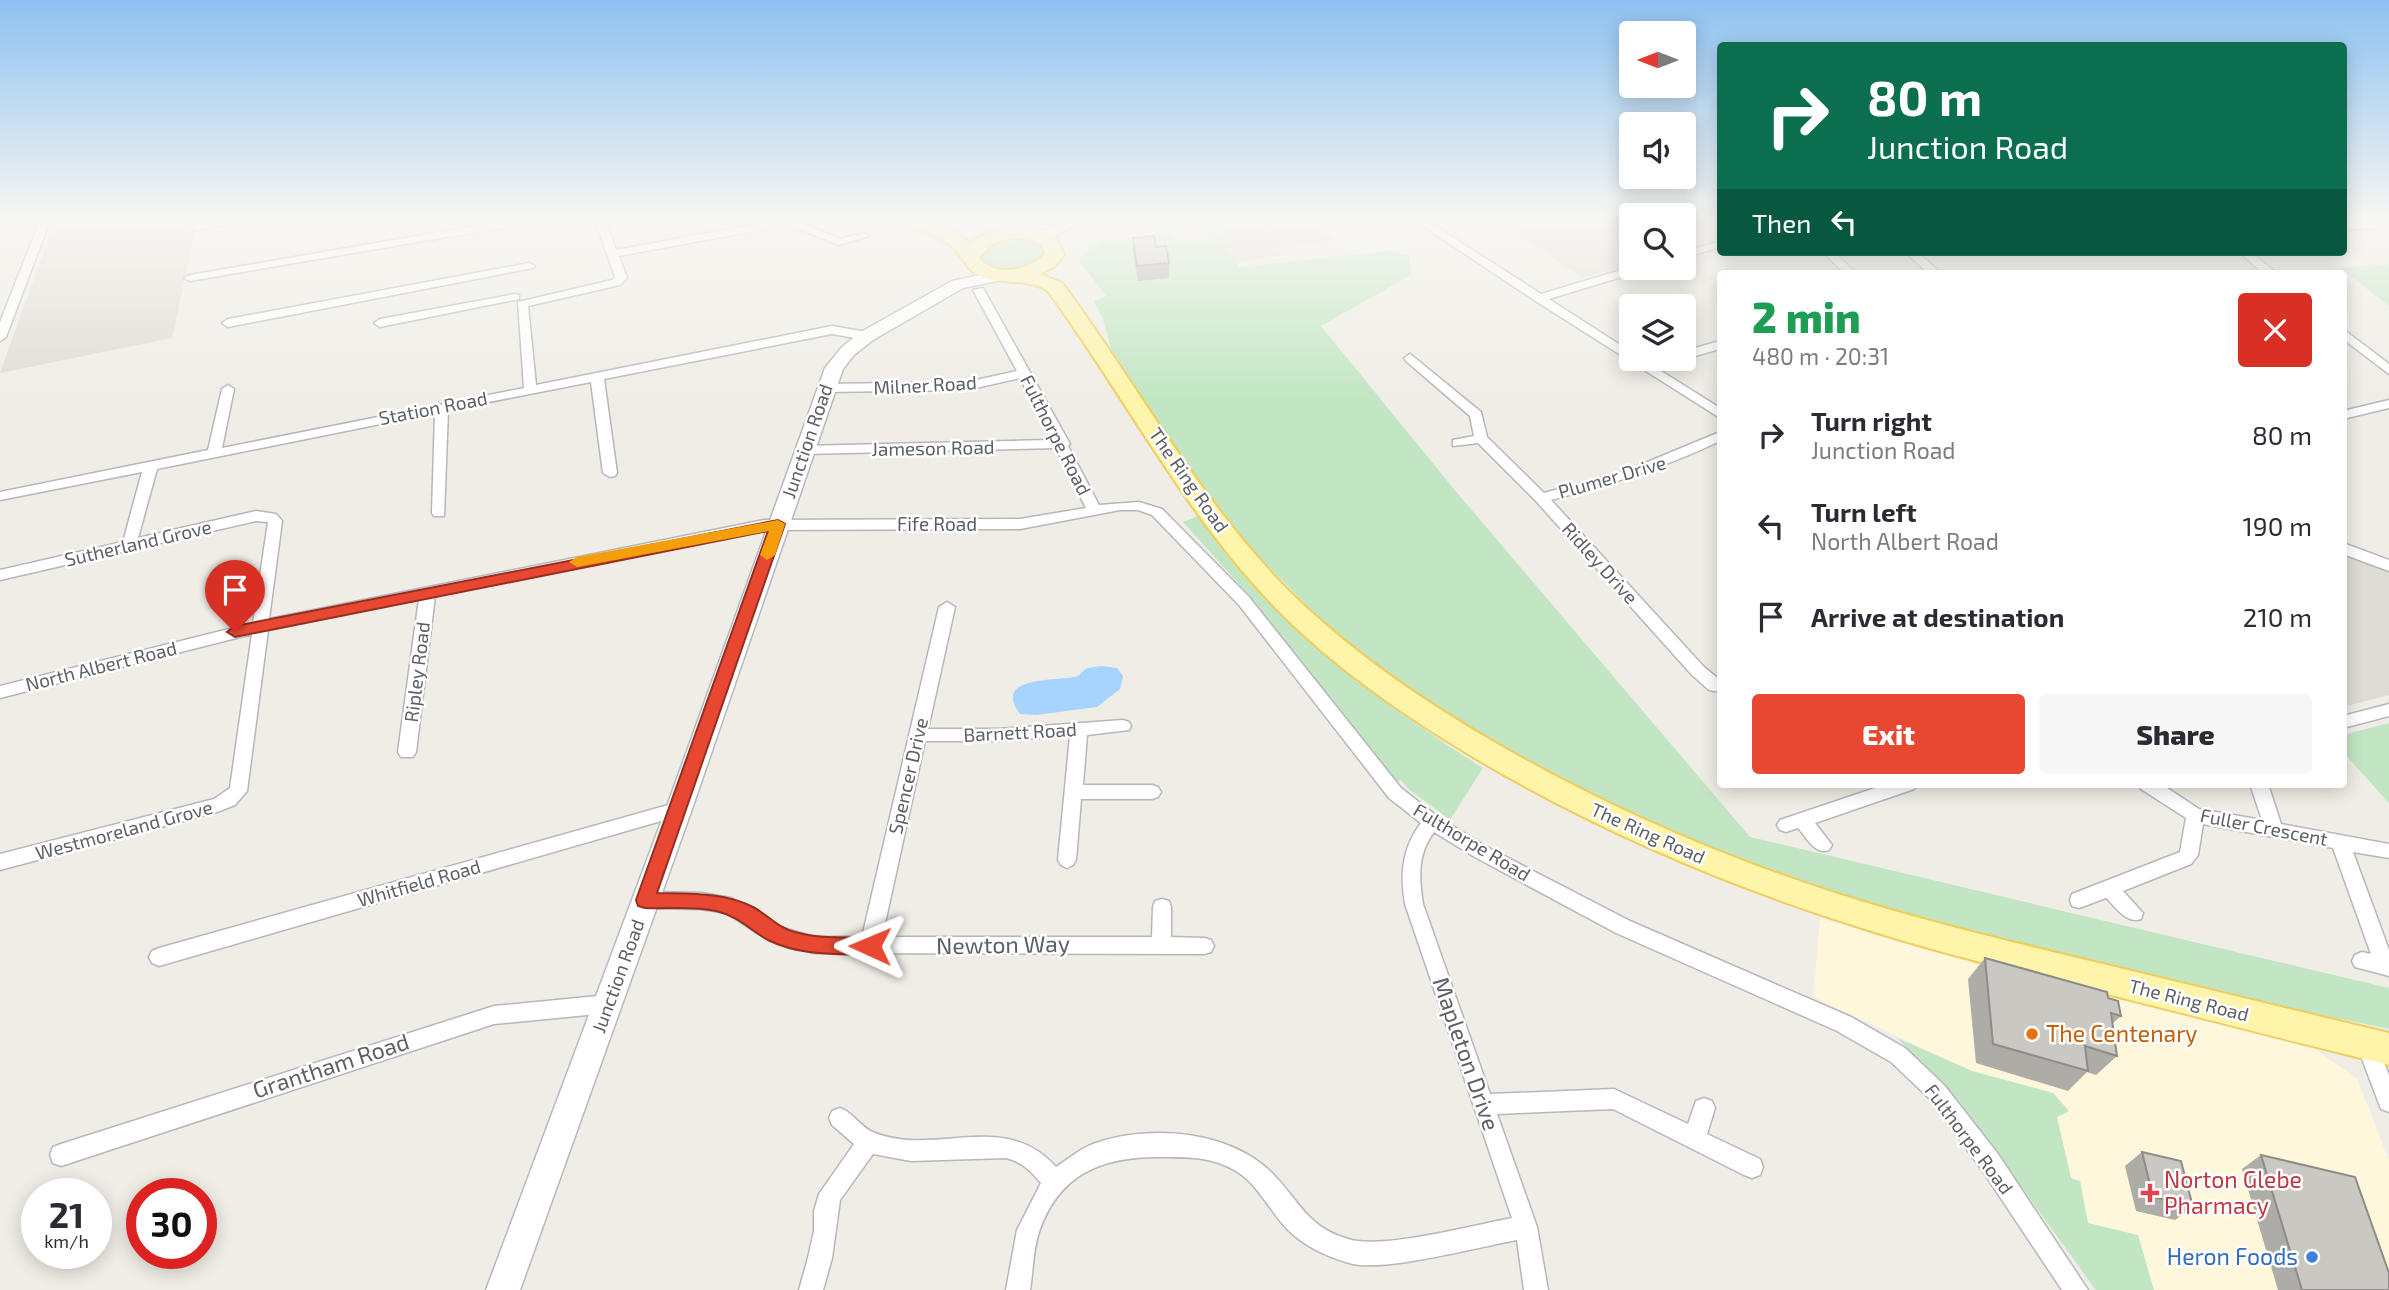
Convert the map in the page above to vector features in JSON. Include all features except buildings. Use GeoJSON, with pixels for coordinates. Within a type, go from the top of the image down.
{"type":"FeatureCollection","features":[{"type":"Feature","properties":{"kind":"main road","name":"Junction Road"},"geometry":{"type":"LineString","coordinates":[[968,287],[969,278]]}},
{"type":"Feature","properties":{"kind":"main road","name":"Junction Road"},"geometry":{"type":"LineString","coordinates":[[503,1290],[679,808],[825,388],[838,361],[867,336],[968,287],[1000,278]]}},
{"type":"Feature","properties":{"kind":"main road","name":"The Ring Road"},"geometry":{"type":"LineString","coordinates":[[1032,278],[1044,280],[1055,287],[1202,502],[1279,596],[1323,638],[1376,681],[1504,761],[1604,815],[1689,853],[1842,908],[1954,941],[2378,1046]]}},
{"type":"Feature","properties":{"kind":"main road","name":"The Ring Road"},"geometry":{"type":"LineString","coordinates":[[1071,278],[1089,311],[1098,347]]}},
{"type":"Feature","properties":{"kind":"street"},"geometry":{"type":"LineString","coordinates":[[0,337],[23,278]]}},
{"type":"Feature","properties":{"kind":"street"},"geometry":{"type":"LineString","coordinates":[[380,323],[509,289],[518,278]]}},
{"type":"Feature","properties":{"kind":"street"},"geometry":{"type":"LineString","coordinates":[[229,323],[509,289],[616,283],[621,278]]}},
{"type":"Feature","properties":{"kind":"street"},"geometry":{"type":"LineString","coordinates":[[1508,278],[1619,349]]}},
{"type":"Feature","properties":{"kind":"street"},"geometry":{"type":"LineString","coordinates":[[1538,298],[1605,278]]}},
{"type":"Feature","properties":{"kind":"street","name":"Fulthorpe Road"},"geometry":{"type":"LineString","coordinates":[[968,287],[994,314],[1095,510],[1139,506],[1157,512],[1244,601],[1395,793],[1432,822],[1479,851],[1623,927],[1844,1024],[1898,1055],[1937,1092],[1960,1122],[2076,1290]]}},
{"type":"Feature","properties":{"kind":"street"},"geometry":{"type":"LineString","coordinates":[[509,289],[530,389]]}},
{"type":"Feature","properties":{"kind":"street","name":"Station Road"},"geometry":{"type":"LineString","coordinates":[[0,496],[832,330],[867,336]]}},
{"type":"Feature","properties":{"kind":"street"},"geometry":{"type":"LineString","coordinates":[[2347,336],[2389,370]]}},
{"type":"Feature","properties":{"kind":"street"},"geometry":{"type":"LineString","coordinates":[[1696,352],[1717,346]]}},
{"type":"Feature","properties":{"kind":"street","name":"Ridley Drive"},"geometry":{"type":"LineString","coordinates":[[1410,358],[1476,415],[1480,438],[1541,498],[1698,671],[1717,686]]}},
{"type":"Feature","properties":{"kind":"street"},"geometry":{"type":"LineString","coordinates":[[1653,371],[1717,412]]}},
{"type":"Feature","properties":{"kind":"street","name":"Milner Road"},"geometry":{"type":"LineString","coordinates":[[825,388],[967,386],[1025,373]]}},
{"type":"Feature","properties":{"kind":"street"},"geometry":{"type":"LineString","coordinates":[[597,376],[610,473]]}},
{"type":"Feature","properties":{"kind":"street"},"geometry":{"type":"LineString","coordinates":[[214,452],[228,389]]}},
{"type":"Feature","properties":{"kind":"street"},"geometry":{"type":"LineString","coordinates":[[2347,414],[2389,404]]}},
{"type":"Feature","properties":{"kind":"street"},"geometry":{"type":"LineString","coordinates":[[439,513],[442,407]]}},
{"type":"Feature","properties":{"kind":"street"},"geometry":{"type":"LineString","coordinates":[[1458,443],[1480,438]]}},
{"type":"Feature","properties":{"kind":"street","name":"Plumer Drive"},"geometry":{"type":"LineString","coordinates":[[1541,498],[1628,476],[1678,458],[1717,438]]}},
{"type":"Feature","properties":{"kind":"street","name":"Jameson Road"},"geometry":{"type":"LineString","coordinates":[[804,450],[1063,444]]}},
{"type":"Feature","properties":{"kind":"street"},"geometry":{"type":"LineString","coordinates":[[129,544],[151,465]]}},
{"type":"Feature","properties":{"kind":"street","name":"Fife Road"},"geometry":{"type":"LineString","coordinates":[[778,524],[1020,524],[1095,510]]}},
{"type":"Feature","properties":{"kind":"street","name":"Sutherland Grove"},"geometry":{"type":"LineString","coordinates":[[0,575],[256,516],[271,517],[275,521],[261,626]]}},
{"type":"Feature","properties":{"kind":"street","name":"North Albert Road"},"geometry":{"type":"LineString","coordinates":[[0,692],[261,626],[778,524]]}},
{"type":"Feature","properties":{"kind":"street"},"geometry":{"type":"LineString","coordinates":[[2347,550],[2389,566]]}},
{"type":"Feature","properties":{"kind":"street","name":"Ripley Road"},"geometry":{"type":"LineString","coordinates":[[407,752],[428,592]]}},
{"type":"Feature","properties":{"kind":"street","name":"Spencer Drive"},"geometry":{"type":"LineString","coordinates":[[870,946],[947,607]]}},
{"type":"Feature","properties":{"kind":"street","name":"Westmoreland Grove"},"geometry":{"type":"LineString","coordinates":[[0,862],[229,800],[239,785],[261,626]]}},
{"type":"Feature","properties":{"kind":"street"},"geometry":{"type":"LineString","coordinates":[[2347,721],[2389,710]]}},
{"type":"Feature","properties":{"kind":"street","name":"Barnett Road"},"geometry":{"type":"LineString","coordinates":[[917,735],[998,735],[1123,726]]}},
{"type":"Feature","properties":{"kind":"street"},"geometry":{"type":"LineString","coordinates":[[1067,860],[1079,730]]}},
{"type":"Feature","properties":{"kind":"street"},"geometry":{"type":"LineString","coordinates":[[1823,845],[1794,822],[1896,788]]}},
{"type":"Feature","properties":{"kind":"street","name":"Fuller Crescent"},"geometry":{"type":"LineString","coordinates":[[2153,788],[2195,815],[2389,850]]}},
{"type":"Feature","properties":{"kind":"street"},"geometry":{"type":"LineString","coordinates":[[2260,788],[2274,828]]}},
{"type":"Feature","properties":{"kind":"street"},"geometry":{"type":"LineString","coordinates":[[1073,792],[1153,792]]}},
{"type":"Feature","properties":{"kind":"street","name":"Whitfield Road"},"geometry":{"type":"LineString","coordinates":[[159,957],[679,808]]}},
{"type":"Feature","properties":{"kind":"street"},"geometry":{"type":"LineString","coordinates":[[2079,901],[2185,859],[2189,855],[2195,815]]}},
{"type":"Feature","properties":{"kind":"street","name":"Mapleton Drive"},"geometry":{"type":"LineString","coordinates":[[1432,822],[1415,845],[1410,866],[1410,885],[1424,936],[1526,1227],[1536,1290]]}},
{"type":"Feature","properties":{"kind":"street"},"geometry":{"type":"LineString","coordinates":[[2340,841],[2387,967]]}},
{"type":"Feature","properties":{"kind":"street"},"geometry":{"type":"LineString","coordinates":[[2109,889],[2134,912]]}},
{"type":"Feature","properties":{"kind":"street","name":"Newton Way"},"geometry":{"type":"LineString","coordinates":[[645,900],[715,903],[747,913],[775,934],[814,945],[1204,946]]}},
{"type":"Feature","properties":{"kind":"street"},"geometry":{"type":"LineString","coordinates":[[1161,945],[1162,907]]}},
{"type":"Feature","properties":{"kind":"street"},"geometry":{"type":"LineString","coordinates":[[2362,961],[2387,967]]}},
{"type":"Feature","properties":{"kind":"street","name":"Grantham Road"},"geometry":{"type":"LineString","coordinates":[[61,1155],[423,1035],[494,1015],[608,1004]]}},
{"type":"Feature","properties":{"kind":"street"},"geometry":{"type":"LineString","coordinates":[[2378,1046],[2389,1102]]}},
{"type":"Feature","properties":{"kind":"street"},"geometry":{"type":"LineString","coordinates":[[1484,1104],[1614,1099],[1752,1167]]}},
{"type":"Feature","properties":{"kind":"street"},"geometry":{"type":"LineString","coordinates":[[1695,1138],[1704,1108]]}},
{"type":"Feature","properties":{"kind":"street"},"geometry":{"type":"LineString","coordinates":[[841,1118],[868,1143],[911,1150],[1004,1147],[1020,1149],[1036,1160],[1054,1181]]}},
{"type":"Feature","properties":{"kind":"street"},"geometry":{"type":"LineString","coordinates":[[811,1290],[820,1258],[825,1231],[825,1211],[830,1194],[868,1143]]}},
{"type":"Feature","properties":{"kind":"street"},"geometry":{"type":"LineString","coordinates":[[1018,1290],[1028,1230],[1054,1181],[1075,1164],[1095,1154],[1131,1146],[1197,1146],[1218,1151],[1245,1164],[1266,1183],[1297,1223],[1323,1241],[1352,1252],[1379,1254],[1526,1227]]}},
{"type":"Feature","properties":{"kind":"shaded area"},"geometry":{"type":"Polygon","coordinates":[[[34,278],[185,278],[172,338],[0,373],[34,278]]]}},
{"type":"Feature","properties":{"kind":"shaded area"},"geometry":{"type":"Polygon","coordinates":[[[2347,554],[2389,573],[2389,695],[2347,706],[2347,554]]]}},
{"type":"Feature","properties":{"kind":"shaded area"},"geometry":{"type":"Polygon","coordinates":[[[1820,918],[2317,1050],[2357,1079],[2389,1160],[2389,1290],[2154,1290],[2138,1236],[2088,1223],[2080,1181],[2071,1178],[2057,1116],[2069,1111],[2054,1093],[1972,1071],[1813,997],[1820,918]]]}},
{"type":"Feature","properties":{"kind":"green space"},"geometry":{"type":"Polygon","coordinates":[[[1092,278],[1405,278],[1321,326],[1453,488],[1750,837],[2389,988],[2389,1029],[2174,985],[1883,912],[1634,818],[1495,745],[1357,655],[1258,556],[1190,471],[1113,355],[1103,319],[1094,301],[1106,296],[1092,278]]]}},
{"type":"Feature","properties":{"kind":"green space"},"geometry":{"type":"Polygon","coordinates":[[[2354,278],[2389,278],[2389,306],[2354,278]]]}},
{"type":"Feature","properties":{"kind":"green space"},"geometry":{"type":"Polygon","coordinates":[[[1198,516],[1258,591],[1327,657],[1403,715],[1483,768],[1450,820],[1407,788],[1401,780],[1396,782],[1256,603],[1183,522],[1198,516]]]}},
{"type":"Feature","properties":{"kind":"green space"},"geometry":{"type":"Polygon","coordinates":[[[2389,723],[2389,803],[2347,756],[2347,734],[2389,723]]]}},
{"type":"Feature","properties":{"kind":"green space"},"geometry":{"type":"Polygon","coordinates":[[[1897,1038],[1972,1071],[2053,1093],[2069,1111],[2057,1117],[2071,1178],[2080,1181],[2088,1223],[2138,1235],[2154,1290],[2096,1290],[1959,1101],[1897,1038]]]}},
{"type":"Feature","properties":{"kind":"water"},"geometry":{"type":"Polygon","coordinates":[[[1088,668],[1117,668],[1123,676],[1120,689],[1097,707],[1036,715],[1020,714],[1013,701],[1014,692],[1021,686],[1044,680],[1069,678],[1080,675],[1088,668]]]}},
{"type":"Feature","properties":{"kind":"slow traffic"},"geometry":{"type":"LineString","coordinates":[[577,562],[778,524],[767,555]]}},
{"type":"Feature","properties":{"kind":"place","name":"The Centenary"},"geometry":{"type":"Point","coordinates":[2032,1034]}},
{"type":"Feature","properties":{"kind":"place","name":"Norton Glebe Pharmacy"},"geometry":{"type":"Point","coordinates":[2150,1193]}},
{"type":"Feature","properties":{"kind":"place","name":"Heron Foods"},"geometry":{"type":"Point","coordinates":[2312,1257]}},
{"type":"Feature","properties":{"kind":"route"},"geometry":{"type":"LineString","coordinates":[[235,632],[778,524],[645,900],[701,901],[731,906],[747,913],[775,934],[795,941],[814,945],[870,946]]}}]}
